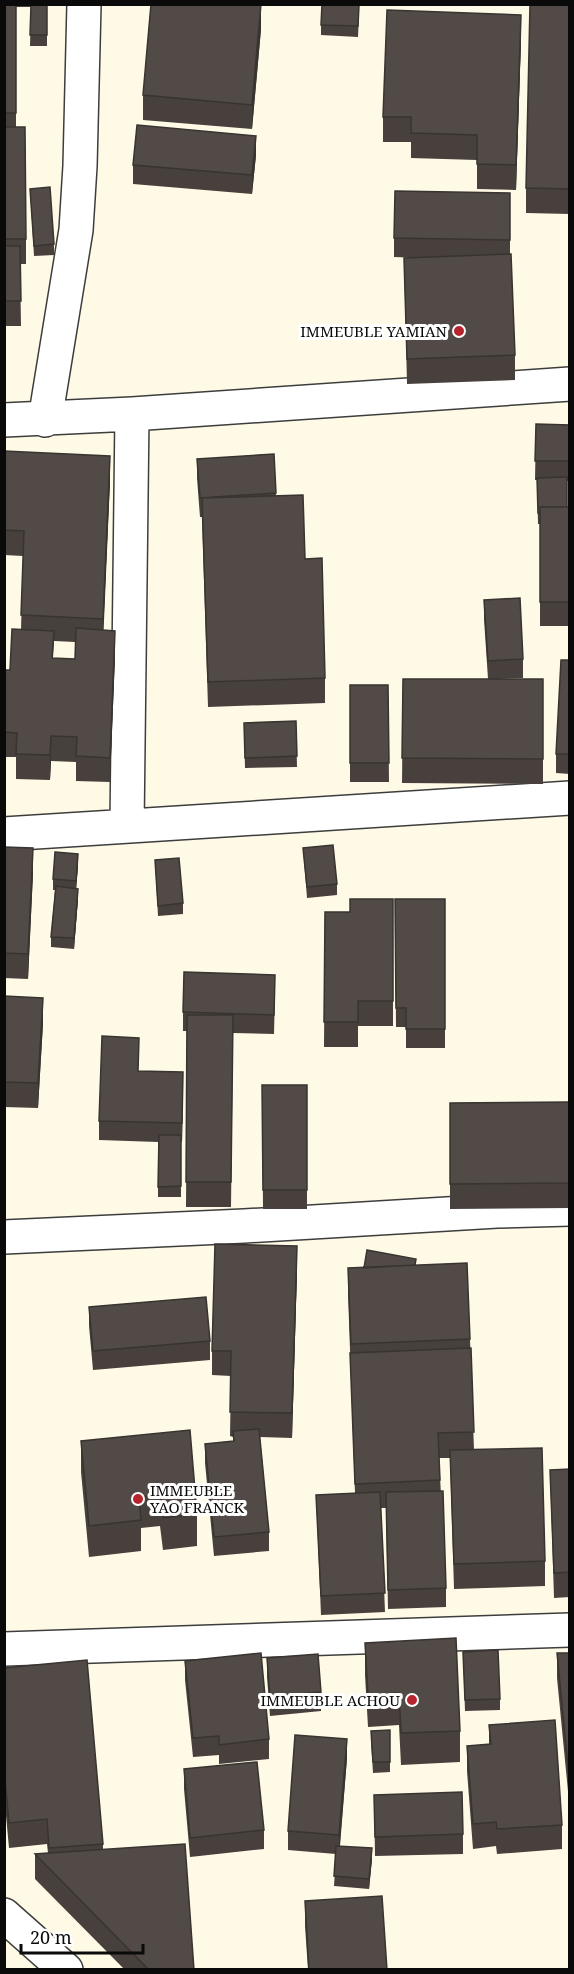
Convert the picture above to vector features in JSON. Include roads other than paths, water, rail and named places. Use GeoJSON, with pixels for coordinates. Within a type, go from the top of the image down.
{"type":"FeatureCollection","features":[{"type":"Feature","properties":{"kind":"street"},"geometry":{"type":"LineString","coordinates":[[45,420],[76,230],[84,4]]}},
{"type":"Feature","properties":{"kind":"street"},"geometry":{"type":"LineString","coordinates":[[4,420],[45,420],[570,384]]}},
{"type":"Feature","properties":{"kind":"street"},"geometry":{"type":"LineString","coordinates":[[127,826],[132,414]]}},
{"type":"Feature","properties":{"kind":"street"},"geometry":{"type":"LineString","coordinates":[[4,834],[570,798]]}},
{"type":"Feature","properties":{"kind":"street"},"geometry":{"type":"LineString","coordinates":[[4,1237],[570,1209]]}},
{"type":"Feature","properties":{"kind":"street"},"geometry":{"type":"LineString","coordinates":[[4,1648],[570,1630]]}},
{"type":"Feature","properties":{"kind":"street"},"geometry":{"type":"LineString","coordinates":[[4,1915],[66,1970]]}},
{"type":"Feature","properties":{"kind":"place","name":"IMMEUBLE YAMIAN"},"geometry":{"type":"Point","coordinates":[459,331]}},
{"type":"Feature","properties":{"kind":"place","name":"IMMEUBLE YAO FRANCK"},"geometry":{"type":"Point","coordinates":[138,1499]}},
{"type":"Feature","properties":{"kind":"place","name":"IMMEUBLE ACHOU"},"geometry":{"type":"Point","coordinates":[412,1700]}}]}
